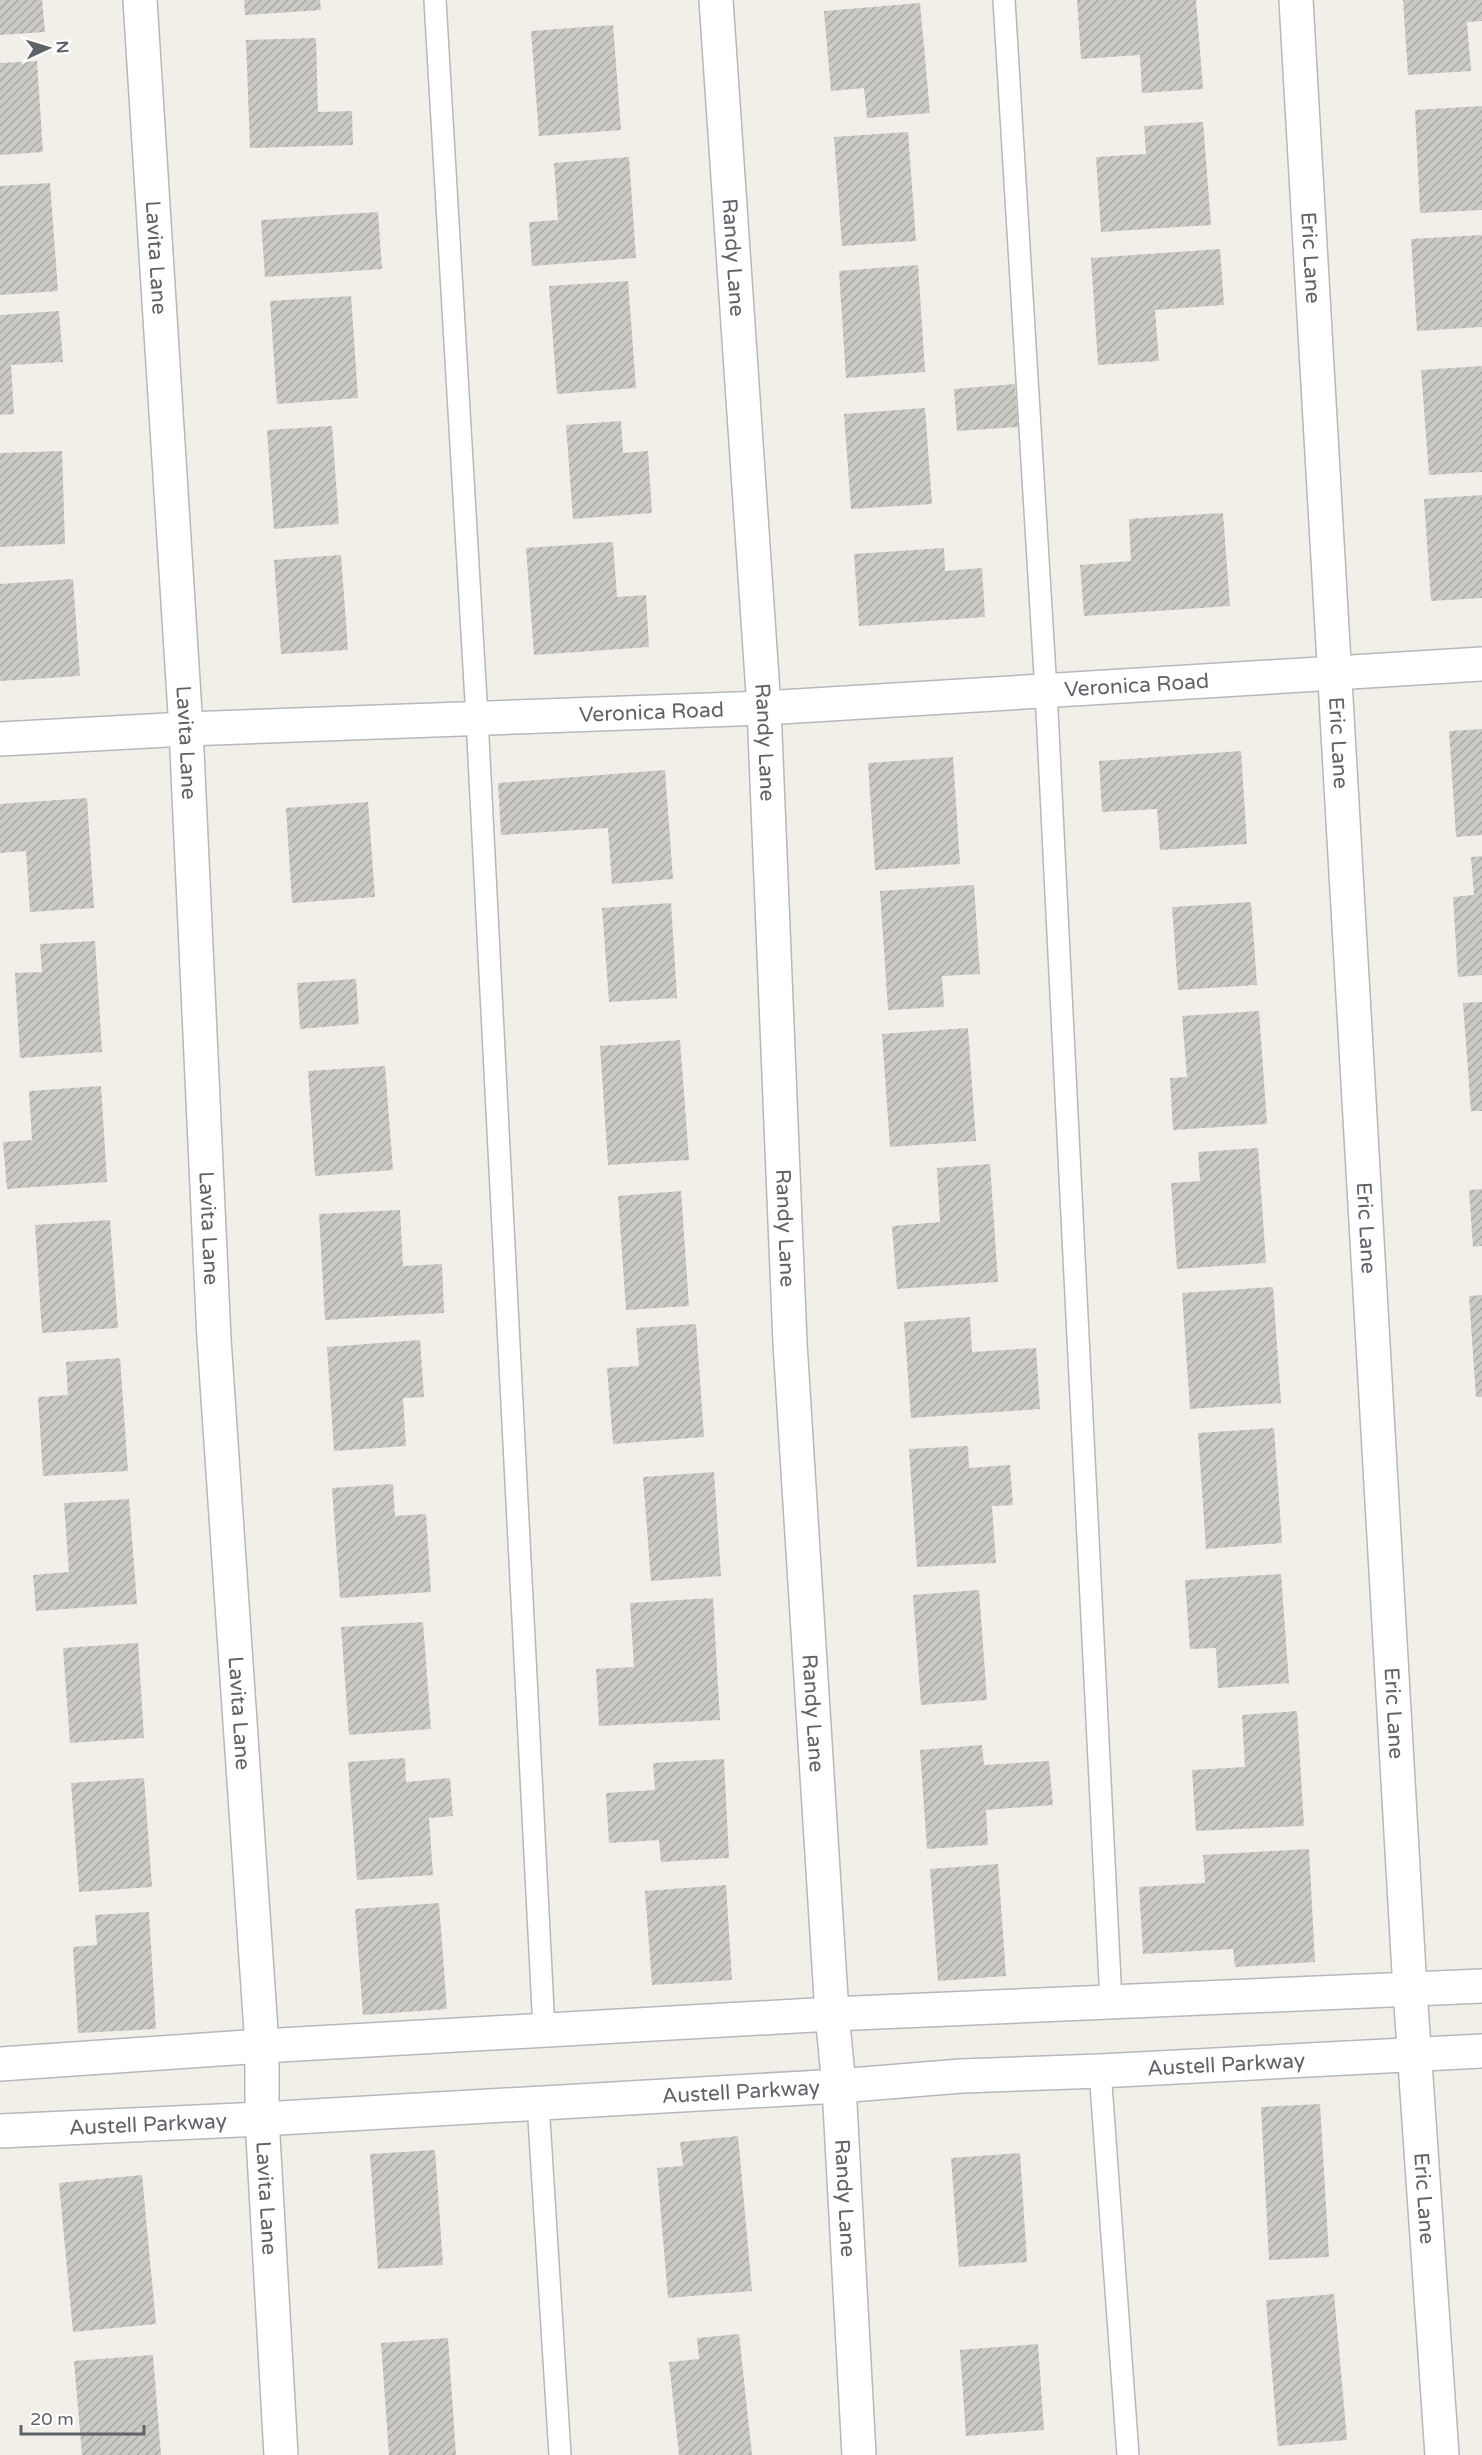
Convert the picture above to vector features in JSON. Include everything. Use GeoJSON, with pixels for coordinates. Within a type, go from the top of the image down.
{"type":"FeatureCollection","features":[{"type":"Feature","properties":{"kind":"street","name":"Lavita Lane"},"geometry":{"type":"LineString","coordinates":[[140,0],[186,729],[214,1339],[262,2046],[262,2119],[281,2455]]}},
{"type":"Feature","properties":{"kind":"street","name":"Randy Lane"},"geometry":{"type":"LineString","coordinates":[[716,0],[764,708],[790,1343],[832,2014],[839,2086],[859,2455]]}},
{"type":"Feature","properties":{"kind":"street","name":"Eric Lane"},"geometry":{"type":"LineString","coordinates":[[1296,0],[1410,1990],[1442,2455]]}},
{"type":"Feature","properties":{"kind":"street","name":"Veronica Road"},"geometry":{"type":"LineString","coordinates":[[0,739],[186,729],[764,708],[1336,675],[1482,664]]}},
{"type":"Feature","properties":{"kind":"street"},"geometry":{"type":"LineString","coordinates":[[0,2064],[262,2046],[832,2014],[1482,1986]]}},
{"type":"Feature","properties":{"kind":"street","name":"Austell Parkway"},"geometry":{"type":"LineString","coordinates":[[0,2131],[262,2119],[839,2086],[961,2076],[1482,2052]]}},
{"type":"Feature","properties":{"kind":"lane"},"geometry":{"type":"LineString","coordinates":[[435,0],[477,718],[544,2030]]}},
{"type":"Feature","properties":{"kind":"lane"},"geometry":{"type":"LineString","coordinates":[[1004,0],[1046,691],[1111,2002]]}},
{"type":"Feature","properties":{"kind":"lane"},"geometry":{"type":"LineString","coordinates":[[1100,2071],[1128,2455]]}},
{"type":"Feature","properties":{"kind":"lane"},"geometry":{"type":"LineString","coordinates":[[538,2103],[560,2455]]}},
{"type":"Feature","properties":{"kind":"building"},"geometry":{"type":"Polygon","coordinates":[[[0,0],[42,0],[45,32],[0,35],[0,0]]]}},
{"type":"Feature","properties":{"kind":"building"},"geometry":{"type":"Polygon","coordinates":[[[244,0],[320,0],[321,10],[245,15],[244,0]]]}},
{"type":"Feature","properties":{"kind":"building"},"geometry":{"type":"Polygon","coordinates":[[[1077,0],[1196,0],[1203,89],[1142,93],[1140,55],[1081,59],[1077,0]]]}},
{"type":"Feature","properties":{"kind":"building"},"geometry":{"type":"Polygon","coordinates":[[[1403,0],[1482,0],[1482,21],[1467,22],[1471,71],[1408,75],[1403,0]]]}},
{"type":"Feature","properties":{"kind":"building"},"geometry":{"type":"Polygon","coordinates":[[[920,3],[930,113],[867,118],[864,88],[831,91],[824,11],[920,3]]]}},
{"type":"Feature","properties":{"kind":"building"},"geometry":{"type":"Polygon","coordinates":[[[613,25],[621,130],[539,136],[531,31],[613,25]]]}},
{"type":"Feature","properties":{"kind":"building"},"geometry":{"type":"Polygon","coordinates":[[[316,38],[318,112],[352,111],[353,145],[250,148],[246,40],[316,38]]]}},
{"type":"Feature","properties":{"kind":"building"},"geometry":{"type":"Polygon","coordinates":[[[37,61],[43,152],[0,155],[0,63],[37,61]]]}},
{"type":"Feature","properties":{"kind":"building"},"geometry":{"type":"Polygon","coordinates":[[[1482,106],[1482,210],[1420,213],[1415,110],[1482,106]]]}},
{"type":"Feature","properties":{"kind":"building"},"geometry":{"type":"Polygon","coordinates":[[[1203,122],[1211,225],[1101,232],[1096,157],[1146,154],[1144,126],[1203,122]]]}},
{"type":"Feature","properties":{"kind":"building"},"geometry":{"type":"Polygon","coordinates":[[[908,132],[916,241],[842,246],[834,137],[908,132]]]}},
{"type":"Feature","properties":{"kind":"building"},"geometry":{"type":"Polygon","coordinates":[[[629,157],[636,258],[532,266],[529,222],[558,220],[554,163],[629,157]]]}},
{"type":"Feature","properties":{"kind":"building"},"geometry":{"type":"Polygon","coordinates":[[[50,183],[58,291],[0,295],[0,186],[50,183]]]}},
{"type":"Feature","properties":{"kind":"building"},"geometry":{"type":"Polygon","coordinates":[[[378,212],[382,269],[265,277],[261,220],[378,212]]]}},
{"type":"Feature","properties":{"kind":"building"},"geometry":{"type":"Polygon","coordinates":[[[1482,235],[1482,327],[1417,331],[1411,239],[1482,235]]]}},
{"type":"Feature","properties":{"kind":"building"},"geometry":{"type":"Polygon","coordinates":[[[1220,249],[1224,305],[1155,310],[1159,361],[1098,365],[1091,258],[1220,249]]]}},
{"type":"Feature","properties":{"kind":"building"},"geometry":{"type":"Polygon","coordinates":[[[918,265],[925,372],[846,378],[839,271],[918,265]]]}},
{"type":"Feature","properties":{"kind":"building"},"geometry":{"type":"Polygon","coordinates":[[[628,281],[636,388],[557,394],[549,286],[628,281]]]}},
{"type":"Feature","properties":{"kind":"building"},"geometry":{"type":"Polygon","coordinates":[[[351,296],[358,398],[277,404],[270,301],[351,296]]]}},
{"type":"Feature","properties":{"kind":"building"},"geometry":{"type":"Polygon","coordinates":[[[59,311],[63,362],[11,365],[14,414],[0,415],[0,315],[59,311]]]}},
{"type":"Feature","properties":{"kind":"building"},"geometry":{"type":"Polygon","coordinates":[[[1482,366],[1482,472],[1429,475],[1421,370],[1482,366]]]}},
{"type":"Feature","properties":{"kind":"building"},"geometry":{"type":"Polygon","coordinates":[[[1015,384],[1018,427],[957,431],[954,389],[1015,384]]]}},
{"type":"Feature","properties":{"kind":"building"},"geometry":{"type":"Polygon","coordinates":[[[925,408],[932,504],[851,509],[844,414],[925,408]]]}},
{"type":"Feature","properties":{"kind":"building"},"geometry":{"type":"Polygon","coordinates":[[[621,421],[623,453],[648,451],[652,513],[573,519],[566,425],[621,421]]]}},
{"type":"Feature","properties":{"kind":"building"},"geometry":{"type":"Polygon","coordinates":[[[332,426],[339,524],[274,529],[267,430],[332,426]]]}},
{"type":"Feature","properties":{"kind":"building"},"geometry":{"type":"Polygon","coordinates":[[[62,451],[65,544],[0,547],[0,453],[62,451]]]}},
{"type":"Feature","properties":{"kind":"building"},"geometry":{"type":"Polygon","coordinates":[[[1482,495],[1482,598],[1431,601],[1424,499],[1482,495]]]}},
{"type":"Feature","properties":{"kind":"building"},"geometry":{"type":"Polygon","coordinates":[[[1223,513],[1230,606],[1084,616],[1080,565],[1131,561],[1129,519],[1223,513]]]}},
{"type":"Feature","properties":{"kind":"building"},"geometry":{"type":"Polygon","coordinates":[[[613,542],[617,597],[646,595],[649,647],[534,655],[526,548],[613,542]]]}},
{"type":"Feature","properties":{"kind":"building"},"geometry":{"type":"Polygon","coordinates":[[[944,548],[945,571],[982,568],[985,617],[859,626],[854,554],[944,548]]]}},
{"type":"Feature","properties":{"kind":"building"},"geometry":{"type":"Polygon","coordinates":[[[341,555],[348,650],[281,654],[274,560],[341,555]]]}},
{"type":"Feature","properties":{"kind":"building"},"geometry":{"type":"Polygon","coordinates":[[[73,579],[80,676],[0,681],[0,584],[73,579]]]}},
{"type":"Feature","properties":{"kind":"building"},"geometry":{"type":"Polygon","coordinates":[[[1482,729],[1482,835],[1456,837],[1449,731],[1482,729]]]}},
{"type":"Feature","properties":{"kind":"building"},"geometry":{"type":"Polygon","coordinates":[[[1241,751],[1247,844],[1160,850],[1157,809],[1102,812],[1099,761],[1241,751]]]}},
{"type":"Feature","properties":{"kind":"building"},"geometry":{"type":"Polygon","coordinates":[[[953,757],[960,864],[875,870],[868,763],[953,757]]]}},
{"type":"Feature","properties":{"kind":"building"},"geometry":{"type":"Polygon","coordinates":[[[665,770],[673,879],[612,884],[608,828],[501,835],[498,783],[665,770]]]}},
{"type":"Feature","properties":{"kind":"building"},"geometry":{"type":"Polygon","coordinates":[[[87,798],[94,908],[30,912],[26,851],[0,853],[0,804],[87,798]]]}},
{"type":"Feature","properties":{"kind":"building"},"geometry":{"type":"Polygon","coordinates":[[[368,802],[375,897],[292,903],[286,808],[368,802]]]}},
{"type":"Feature","properties":{"kind":"building"},"geometry":{"type":"Polygon","coordinates":[[[1482,856],[1482,975],[1458,977],[1453,897],[1474,895],[1471,857],[1482,856]]]}},
{"type":"Feature","properties":{"kind":"building"},"geometry":{"type":"Polygon","coordinates":[[[974,885],[980,974],[942,976],[944,1007],[888,1010],[880,891],[974,885]]]}},
{"type":"Feature","properties":{"kind":"building"},"geometry":{"type":"Polygon","coordinates":[[[1251,902],[1257,985],[1178,990],[1172,907],[1251,902]]]}},
{"type":"Feature","properties":{"kind":"building"},"geometry":{"type":"Polygon","coordinates":[[[671,903],[677,998],[609,1002],[602,908],[671,903]]]}},
{"type":"Feature","properties":{"kind":"building"},"geometry":{"type":"Polygon","coordinates":[[[95,941],[102,1052],[20,1058],[15,973],[42,972],[40,944],[95,941]]]}},
{"type":"Feature","properties":{"kind":"building"},"geometry":{"type":"Polygon","coordinates":[[[356,979],[359,1024],[300,1029],[297,983],[356,979]]]}},
{"type":"Feature","properties":{"kind":"building"},"geometry":{"type":"Polygon","coordinates":[[[1482,1002],[1482,1111],[1471,1111],[1463,1003],[1482,1002]]]}},
{"type":"Feature","properties":{"kind":"building"},"geometry":{"type":"Polygon","coordinates":[[[1259,1011],[1267,1124],[1173,1130],[1170,1078],[1187,1077],[1182,1016],[1259,1011]]]}},
{"type":"Feature","properties":{"kind":"building"},"geometry":{"type":"Polygon","coordinates":[[[968,1028],[976,1141],[890,1147],[882,1034],[968,1028]]]}},
{"type":"Feature","properties":{"kind":"building"},"geometry":{"type":"Polygon","coordinates":[[[680,1040],[689,1160],[608,1165],[600,1046],[680,1040]]]}},
{"type":"Feature","properties":{"kind":"building"},"geometry":{"type":"Polygon","coordinates":[[[385,1066],[393,1170],[315,1176],[308,1071],[385,1066]]]}},
{"type":"Feature","properties":{"kind":"building"},"geometry":{"type":"Polygon","coordinates":[[[101,1086],[107,1182],[7,1189],[3,1142],[32,1140],[29,1091],[101,1086]]]}},
{"type":"Feature","properties":{"kind":"building"},"geometry":{"type":"Polygon","coordinates":[[[1258,1148],[1266,1263],[1177,1269],[1171,1183],[1200,1181],[1198,1152],[1258,1148]]]}},
{"type":"Feature","properties":{"kind":"building"},"geometry":{"type":"Polygon","coordinates":[[[990,1164],[998,1282],[897,1289],[892,1226],[940,1222],[937,1168],[990,1164]]]}},
{"type":"Feature","properties":{"kind":"building"},"geometry":{"type":"Polygon","coordinates":[[[1482,1189],[1482,1246],[1473,1247],[1469,1190],[1482,1189]]]}},
{"type":"Feature","properties":{"kind":"building"},"geometry":{"type":"Polygon","coordinates":[[[681,1191],[689,1306],[626,1310],[618,1196],[681,1191]]]}},
{"type":"Feature","properties":{"kind":"building"},"geometry":{"type":"Polygon","coordinates":[[[400,1210],[403,1266],[442,1264],[444,1313],[325,1320],[319,1214],[400,1210]]]}},
{"type":"Feature","properties":{"kind":"building"},"geometry":{"type":"Polygon","coordinates":[[[110,1220],[118,1328],[42,1333],[35,1225],[110,1220]]]}},
{"type":"Feature","properties":{"kind":"building"},"geometry":{"type":"Polygon","coordinates":[[[1273,1287],[1281,1403],[1190,1409],[1182,1293],[1273,1287]]]}},
{"type":"Feature","properties":{"kind":"building"},"geometry":{"type":"Polygon","coordinates":[[[1482,1295],[1482,1397],[1476,1397],[1469,1296],[1482,1295]]]}},
{"type":"Feature","properties":{"kind":"building"},"geometry":{"type":"Polygon","coordinates":[[[970,1317],[972,1352],[1036,1348],[1040,1409],[911,1418],[904,1322],[970,1317]]]}},
{"type":"Feature","properties":{"kind":"building"},"geometry":{"type":"Polygon","coordinates":[[[696,1324],[704,1437],[613,1444],[607,1368],[639,1366],[636,1328],[696,1324]]]}},
{"type":"Feature","properties":{"kind":"building"},"geometry":{"type":"Polygon","coordinates":[[[420,1340],[424,1397],[403,1398],[406,1446],[334,1451],[327,1347],[420,1340]]]}},
{"type":"Feature","properties":{"kind":"building"},"geometry":{"type":"Polygon","coordinates":[[[120,1358],[128,1471],[43,1476],[38,1397],[68,1395],[66,1362],[120,1358]]]}},
{"type":"Feature","properties":{"kind":"building"},"geometry":{"type":"Polygon","coordinates":[[[1274,1428],[1282,1543],[1206,1549],[1198,1433],[1274,1428]]]}},
{"type":"Feature","properties":{"kind":"building"},"geometry":{"type":"Polygon","coordinates":[[[968,1446],[969,1468],[1010,1465],[1013,1505],[992,1506],[996,1563],[917,1567],[909,1449],[968,1446]]]}},
{"type":"Feature","properties":{"kind":"building"},"geometry":{"type":"Polygon","coordinates":[[[714,1472],[721,1576],[651,1581],[643,1477],[714,1472]]]}},
{"type":"Feature","properties":{"kind":"building"},"geometry":{"type":"Polygon","coordinates":[[[393,1484],[395,1516],[426,1514],[431,1592],[340,1598],[332,1488],[393,1484]]]}},
{"type":"Feature","properties":{"kind":"building"},"geometry":{"type":"Polygon","coordinates":[[[129,1499],[137,1604],[36,1611],[33,1575],[69,1572],[64,1503],[129,1499]]]}},
{"type":"Feature","properties":{"kind":"building"},"geometry":{"type":"Polygon","coordinates":[[[1281,1574],[1289,1683],[1218,1688],[1216,1648],[1190,1649],[1185,1580],[1281,1574]]]}},
{"type":"Feature","properties":{"kind":"building"},"geometry":{"type":"Polygon","coordinates":[[[979,1590],[987,1700],[921,1705],[913,1595],[979,1590]]]}},
{"type":"Feature","properties":{"kind":"building"},"geometry":{"type":"Polygon","coordinates":[[[713,1598],[720,1720],[599,1726],[596,1669],[634,1667],[630,1603],[713,1598]]]}},
{"type":"Feature","properties":{"kind":"building"},"geometry":{"type":"Polygon","coordinates":[[[423,1622],[431,1729],[349,1735],[341,1627],[423,1622]]]}},
{"type":"Feature","properties":{"kind":"building"},"geometry":{"type":"Polygon","coordinates":[[[138,1643],[144,1738],[70,1743],[63,1648],[138,1643]]]}},
{"type":"Feature","properties":{"kind":"building"},"geometry":{"type":"Polygon","coordinates":[[[1297,1711],[1304,1826],[1196,1831],[1192,1770],[1245,1767],[1242,1715],[1297,1711]]]}},
{"type":"Feature","properties":{"kind":"building"},"geometry":{"type":"Polygon","coordinates":[[[982,1745],[984,1765],[1049,1761],[1053,1805],[986,1810],[988,1845],[927,1849],[920,1750],[982,1745]]]}},
{"type":"Feature","properties":{"kind":"building"},"geometry":{"type":"Polygon","coordinates":[[[405,1758],[406,1782],[450,1778],[453,1816],[429,1818],[433,1875],[357,1880],[348,1762],[405,1758]]]}},
{"type":"Feature","properties":{"kind":"building"},"geometry":{"type":"Polygon","coordinates":[[[724,1759],[729,1858],[661,1862],[659,1840],[609,1843],[606,1793],[655,1790],[653,1763],[724,1759]]]}},
{"type":"Feature","properties":{"kind":"building"},"geometry":{"type":"Polygon","coordinates":[[[144,1778],[152,1887],[79,1892],[71,1783],[144,1778]]]}},
{"type":"Feature","properties":{"kind":"building"},"geometry":{"type":"Polygon","coordinates":[[[1309,1849],[1315,1962],[1235,1967],[1233,1949],[1143,1954],[1139,1887],[1205,1883],[1203,1855],[1309,1849]]]}},
{"type":"Feature","properties":{"kind":"building"},"geometry":{"type":"Polygon","coordinates":[[[998,1864],[1006,1976],[938,1981],[930,1869],[998,1864]]]}},
{"type":"Feature","properties":{"kind":"building"},"geometry":{"type":"Polygon","coordinates":[[[726,1885],[732,1980],[652,1985],[645,1891],[726,1885]]]}},
{"type":"Feature","properties":{"kind":"building"},"geometry":{"type":"Polygon","coordinates":[[[439,1903],[447,2009],[363,2015],[355,1909],[439,1903]]]}},
{"type":"Feature","properties":{"kind":"building"},"geometry":{"type":"Polygon","coordinates":[[[149,1912],[156,2029],[78,2033],[73,1947],[97,1945],[95,1915],[149,1912]]]}},
{"type":"Feature","properties":{"kind":"building"},"geometry":{"type":"Polygon","coordinates":[[[1320,2104],[1329,2257],[1269,2260],[1261,2107],[1320,2104]]]}},
{"type":"Feature","properties":{"kind":"building"},"geometry":{"type":"Polygon","coordinates":[[[738,2136],[752,2291],[668,2298],[657,2168],[683,2166],[680,2142],[738,2136]]]}},
{"type":"Feature","properties":{"kind":"building"},"geometry":{"type":"Polygon","coordinates":[[[435,2150],[443,2265],[378,2269],[370,2154],[435,2150]]]}},
{"type":"Feature","properties":{"kind":"building"},"geometry":{"type":"Polygon","coordinates":[[[1020,2153],[1027,2262],[959,2267],[951,2158],[1020,2153]]]}},
{"type":"Feature","properties":{"kind":"building"},"geometry":{"type":"Polygon","coordinates":[[[142,2175],[156,2324],[73,2332],[59,2183],[142,2175]]]}},
{"type":"Feature","properties":{"kind":"building"},"geometry":{"type":"Polygon","coordinates":[[[1334,2294],[1347,2440],[1278,2446],[1266,2300],[1334,2294]]]}},
{"type":"Feature","properties":{"kind":"building"},"geometry":{"type":"Polygon","coordinates":[[[739,2334],[752,2455],[679,2455],[669,2362],[699,2359],[697,2338],[739,2334]]]}},
{"type":"Feature","properties":{"kind":"building"},"geometry":{"type":"Polygon","coordinates":[[[448,2338],[456,2455],[389,2455],[381,2343],[448,2338]]]}},
{"type":"Feature","properties":{"kind":"building"},"geometry":{"type":"Polygon","coordinates":[[[1038,2344],[1044,2430],[966,2436],[960,2350],[1038,2344]]]}},
{"type":"Feature","properties":{"kind":"building"},"geometry":{"type":"Polygon","coordinates":[[[153,2355],[161,2455],[82,2455],[74,2361],[153,2355]]]}}]}
